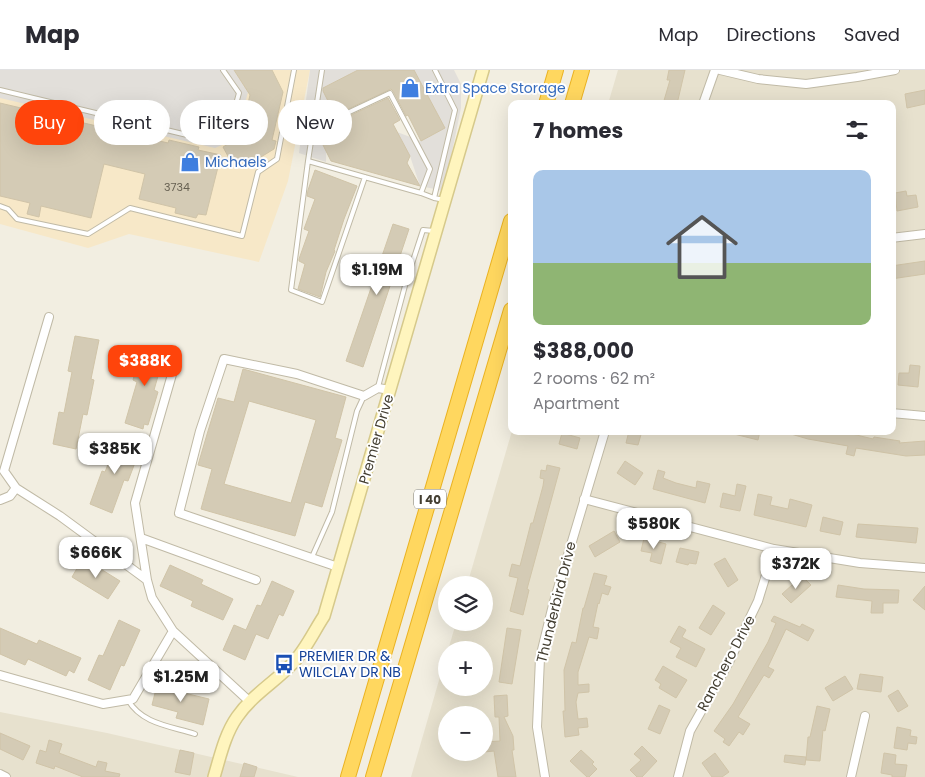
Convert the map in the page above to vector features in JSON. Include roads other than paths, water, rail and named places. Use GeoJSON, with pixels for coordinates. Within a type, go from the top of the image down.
{"type":"FeatureCollection","features":[{"type":"Feature","properties":{"kind":"highway"},"geometry":{"type":"LineString","coordinates":[[547,100],[556,70]]}},
{"type":"Feature","properties":{"kind":"highway"},"geometry":{"type":"LineString","coordinates":[[573,100],[582,70]]}},
{"type":"Feature","properties":{"kind":"highway","name":"I 40"},"geometry":{"type":"LineString","coordinates":[[348,777],[508,231]]}},
{"type":"Feature","properties":{"kind":"highway","name":"I 40"},"geometry":{"type":"LineString","coordinates":[[373,777],[508,320]]}},
{"type":"Feature","properties":{"kind":"street","name":"Premier Drive"},"geometry":{"type":"LineString","coordinates":[[214,777],[224,744],[236,718],[249,701],[276,680],[294,662],[324,616],[437,232],[440,199],[483,70]]}},
{"type":"Feature","properties":{"kind":"street"},"geometry":{"type":"LineString","coordinates":[[704,100],[715,70]]}},
{"type":"Feature","properties":{"kind":"street"},"geometry":{"type":"LineString","coordinates":[[720,70],[758,79],[806,84],[857,78],[895,70]]}},
{"type":"Feature","properties":{"kind":"street"},"geometry":{"type":"LineString","coordinates":[[896,237],[925,234]]}},
{"type":"Feature","properties":{"kind":"street"},"geometry":{"type":"LineString","coordinates":[[49,317],[4,471],[16,488],[60,516],[147,580]]}},
{"type":"Feature","properties":{"kind":"street"},"geometry":{"type":"LineString","coordinates":[[338,567],[179,514],[200,432],[224,359],[297,374],[364,396],[378,388],[390,390]]}},
{"type":"Feature","properties":{"kind":"street"},"geometry":{"type":"LineString","coordinates":[[175,364],[136,503],[147,580],[152,598],[173,631],[249,701]]}},
{"type":"Feature","properties":{"kind":"street"},"geometry":{"type":"LineString","coordinates":[[896,414],[925,416]]}},
{"type":"Feature","properties":{"kind":"street","name":"Thunderbird Drive"},"geometry":{"type":"LineString","coordinates":[[545,777],[537,727],[540,658],[553,605],[604,435]]}},
{"type":"Feature","properties":{"kind":"street"},"geometry":{"type":"LineString","coordinates":[[0,500],[10,496],[16,488]]}},
{"type":"Feature","properties":{"kind":"street"},"geometry":{"type":"LineString","coordinates":[[584,499],[774,548],[860,563],[925,568]]}},
{"type":"Feature","properties":{"kind":"street"},"geometry":{"type":"LineString","coordinates":[[141,538],[256,580]]}},
{"type":"Feature","properties":{"kind":"street","name":"Ranchero Drive"},"geometry":{"type":"LineString","coordinates":[[678,777],[690,731],[729,662],[751,617],[758,601],[774,548]]}},
{"type":"Feature","properties":{"kind":"street"},"geometry":{"type":"LineString","coordinates":[[0,675],[104,704],[133,699],[173,631]]}},
{"type":"Feature","properties":{"kind":"street"},"geometry":{"type":"LineString","coordinates":[[851,777],[865,716]]}},
{"type":"Feature","properties":{"kind":"street"},"geometry":{"type":"LineString","coordinates":[[0,774],[6,777]]}},
{"type":"Feature","properties":{"kind":"lane"},"geometry":{"type":"LineString","coordinates":[[0,90],[212,141],[226,137],[239,93],[223,70]]}},
{"type":"Feature","properties":{"kind":"lane"},"geometry":{"type":"LineString","coordinates":[[0,206],[8,209],[18,219],[88,234],[130,208],[242,236],[258,172],[278,159],[294,70]]}},
{"type":"Feature","properties":{"kind":"lane"},"geometry":{"type":"LineString","coordinates":[[317,100],[322,70]]}},
{"type":"Feature","properties":{"kind":"lane"},"geometry":{"type":"LineString","coordinates":[[308,161],[440,199],[455,110],[435,70]]}},
{"type":"Feature","properties":{"kind":"lane"},"geometry":{"type":"LineString","coordinates":[[352,111],[390,93],[430,169],[421,193]]}},
{"type":"Feature","properties":{"kind":"lane"},"geometry":{"type":"LineString","coordinates":[[310,145],[291,290],[322,302],[365,178]]}},
{"type":"Feature","properties":{"kind":"lane"},"geometry":{"type":"LineString","coordinates":[[378,388],[406,282],[423,230],[437,232]]}},
{"type":"Feature","properties":{"kind":"lane"},"geometry":{"type":"LineString","coordinates":[[311,558],[332,512],[357,411],[364,396]]}},
{"type":"Feature","properties":{"kind":"lane"},"geometry":{"type":"LineString","coordinates":[[128,700],[136,712],[150,721],[195,734]]}},
{"type":"Feature","properties":{"kind":"place","name":"Extra Space Storage"},"geometry":{"type":"Point","coordinates":[410,88]}},
{"type":"Feature","properties":{"kind":"place","name":"Michaels"},"geometry":{"type":"Point","coordinates":[190,162]}},
{"type":"Feature","properties":{"kind":"place","name":"PREMIER DR & WILCLAY DR NB"},"geometry":{"type":"Point","coordinates":[284,664]}}]}
